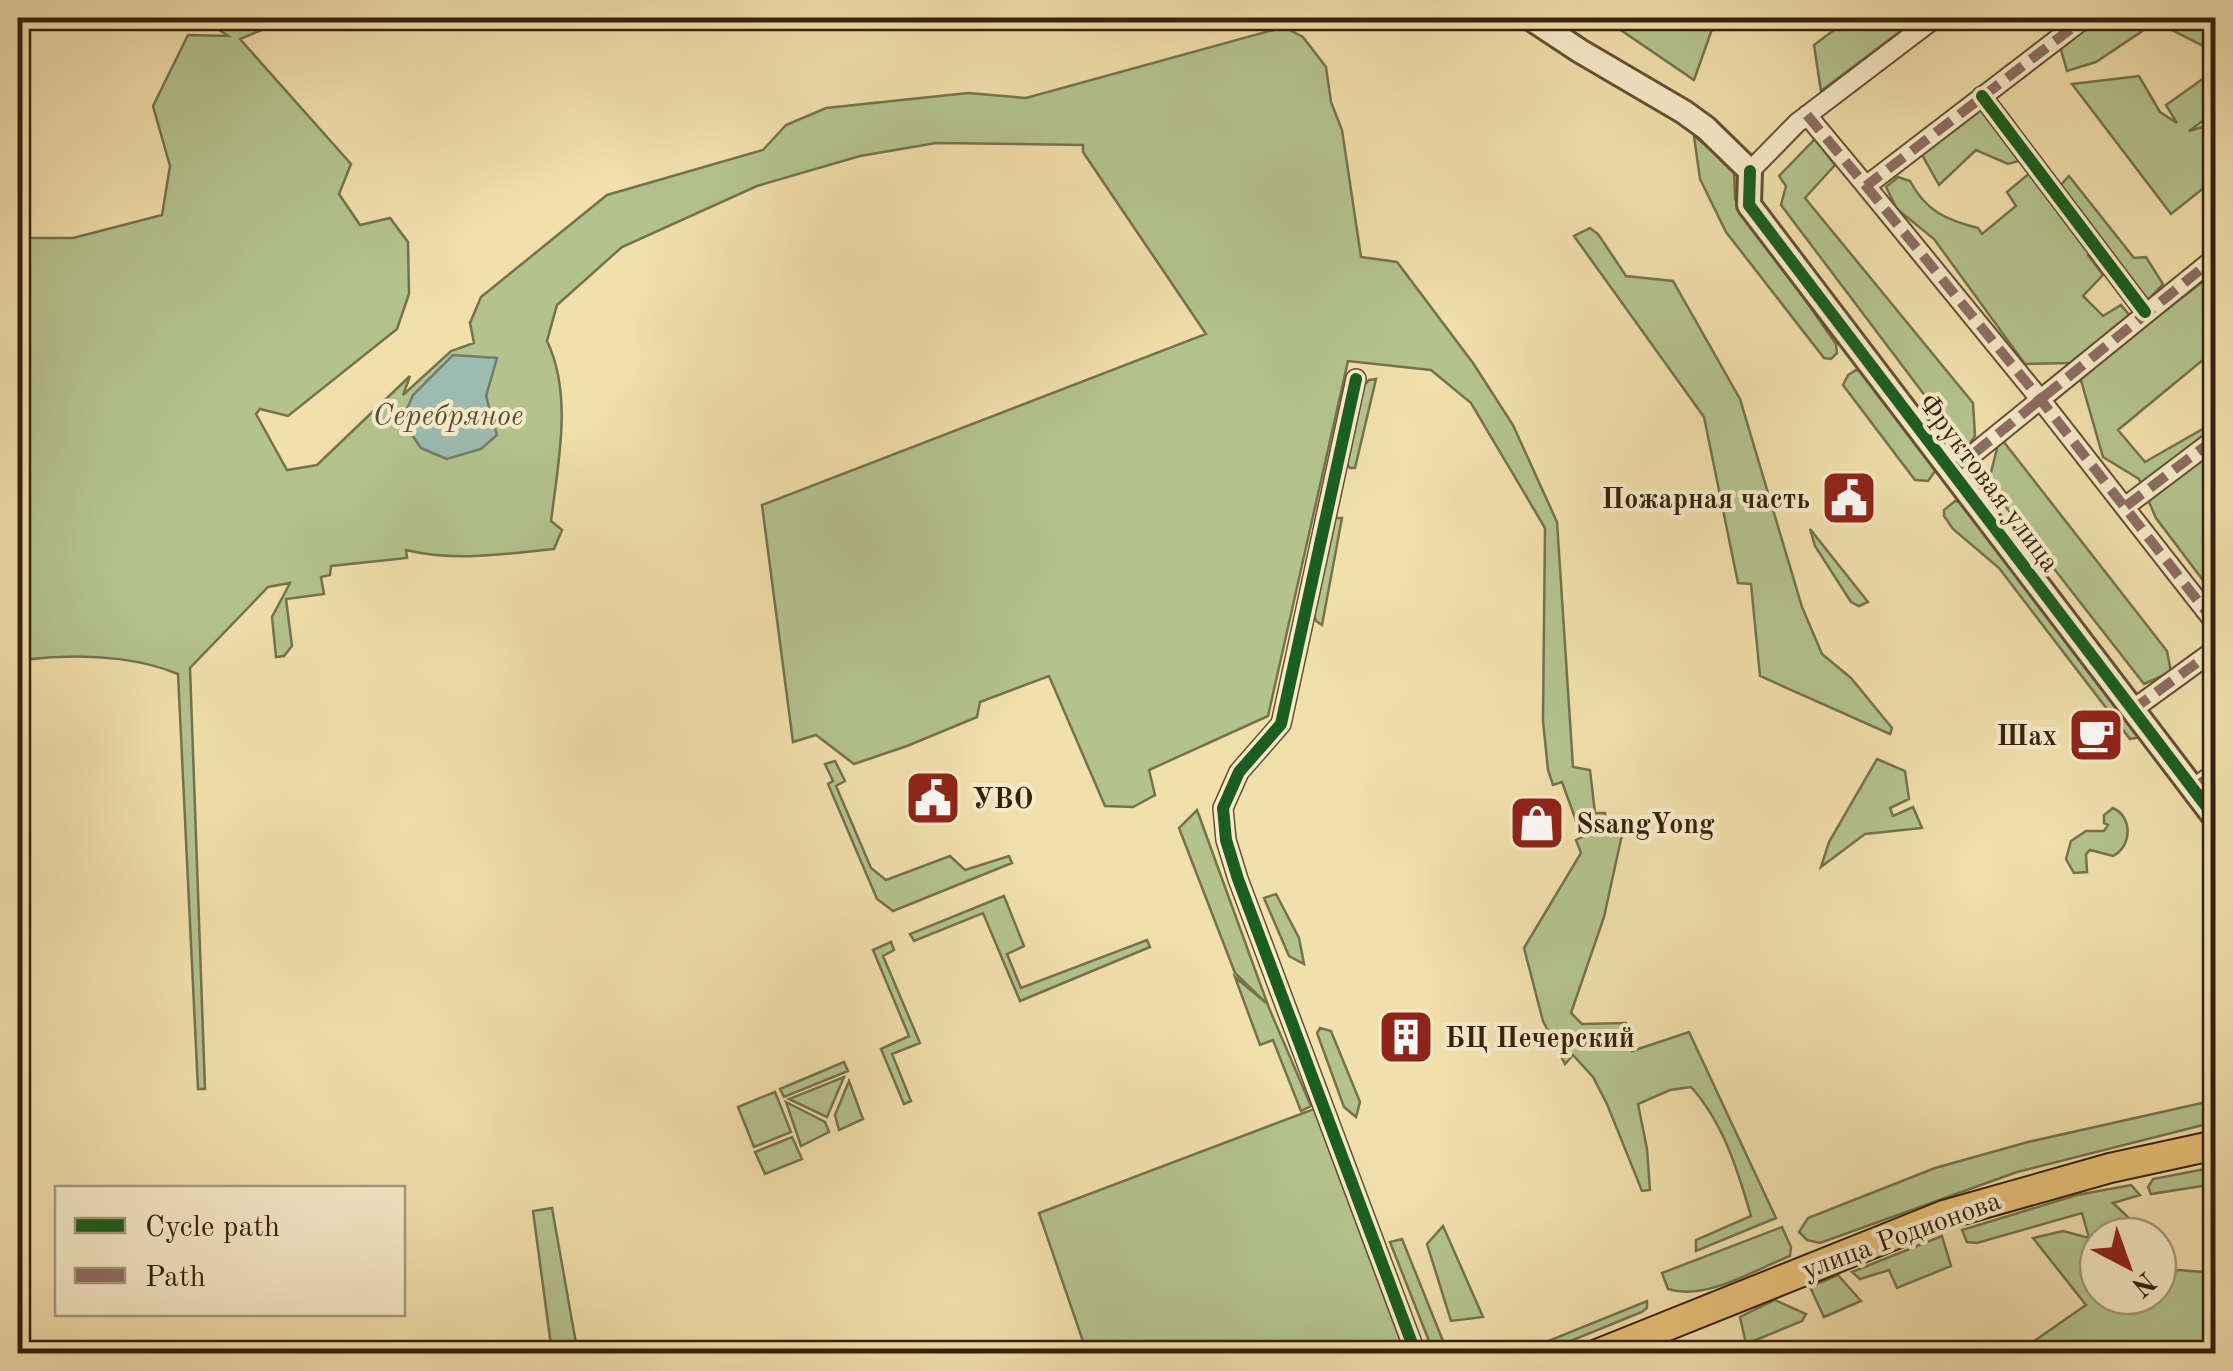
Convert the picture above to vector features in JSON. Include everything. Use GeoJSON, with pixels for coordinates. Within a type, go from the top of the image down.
{"type":"FeatureCollection","features":[{"type":"Feature","properties":{"kind":"main road","name":"улица Родионова"},"geometry":{"type":"LineString","coordinates":[[1597,1354],[1944,1215],[2059,1182],[2216,1145]]}},
{"type":"Feature","properties":{"kind":"street"},"geometry":{"type":"LineString","coordinates":[[1530,18],[1684,112],[1750,171],[1807,115],[1935,18]]}},
{"type":"Feature","properties":{"kind":"street"},"geometry":{"type":"LineString","coordinates":[[1866,186],[2086,18]]}},
{"type":"Feature","properties":{"kind":"street"},"geometry":{"type":"LineString","coordinates":[[1982,96],[2145,312]]}},
{"type":"Feature","properties":{"kind":"street"},"geometry":{"type":"LineString","coordinates":[[1807,115],[2040,398],[2216,624]]}},
{"type":"Feature","properties":{"kind":"street","name":"Фруктовая улица"},"geometry":{"type":"LineString","coordinates":[[1750,171],[1749,205],[2192,789],[2215,825]]}},
{"type":"Feature","properties":{"kind":"street"},"geometry":{"type":"LineString","coordinates":[[1951,472],[2216,257]]}},
{"type":"Feature","properties":{"kind":"street"},"geometry":{"type":"LineString","coordinates":[[1356,378],[1281,724],[1239,772],[1223,808],[1226,840],[1238,879],[1416,1354]]}},
{"type":"Feature","properties":{"kind":"street"},"geometry":{"type":"LineString","coordinates":[[2126,506],[2216,438]]}},
{"type":"Feature","properties":{"kind":"street"},"geometry":{"type":"LineString","coordinates":[[2132,710],[2216,649]]}},
{"type":"Feature","properties":{"kind":"street"},"geometry":{"type":"LineString","coordinates":[[2192,789],[2216,772]]}},
{"type":"Feature","properties":{"kind":"green space"},"geometry":{"type":"Polygon","coordinates":[[[192,18],[283,18],[240,39],[351,164],[339,194],[360,225],[390,218],[408,242],[409,294],[397,329],[288,416],[260,409],[256,414],[287,470],[317,465],[410,376],[403,395],[451,351],[474,343],[470,323],[481,297],[607,195],[763,150],[786,125],[826,108],[968,93],[1026,98],[1284,27],[1303,37],[1326,67],[1331,102],[1342,130],[1361,257],[1397,262],[1473,363],[1513,425],[1557,522],[1573,767],[1590,770],[1595,813],[1605,813],[1605,822],[1625,821],[1604,917],[1571,1013],[1582,1024],[1626,1023],[1632,1051],[1689,1032],[1776,1218],[1696,1251],[1696,1240],[1751,1216],[1728,1148],[1712,1116],[1691,1087],[1670,1090],[1638,1104],[1650,1190],[1642,1191],[1593,1077],[1573,1055],[1565,1064],[1543,1021],[1524,948],[1581,853],[1576,840],[1582,837],[1562,782],[1553,785],[1548,770],[1543,721],[1545,528],[1471,403],[1431,370],[1348,361],[1268,716],[1149,770],[1155,795],[1133,807],[1105,806],[1049,676],[980,702],[977,717],[854,764],[816,735],[793,742],[762,505],[1206,334],[1083,152],[1083,145],[936,143],[860,156],[757,186],[622,247],[557,305],[547,341],[560,384],[562,407],[551,521],[562,530],[554,549],[461,556],[406,550],[407,558],[331,566],[330,575],[321,577],[324,594],[286,599],[292,646],[284,656],[276,657],[272,617],[290,583],[268,587],[190,668],[205,1089],[198,1089],[178,674],[104,658],[18,659],[18,238],[73,238],[162,215],[170,166],[153,106],[188,35],[228,36],[211,24],[192,18]],[[496,359],[402,420],[421,448],[447,459],[486,396],[496,359]]]}},
{"type":"Feature","properties":{"kind":"green space"},"geometry":{"type":"Polygon","coordinates":[[[1603,18],[1716,18],[1694,80],[1603,18]]]}},
{"type":"Feature","properties":{"kind":"green space"},"geometry":{"type":"Polygon","coordinates":[[[1850,18],[1918,18],[1821,91],[1814,45],[1850,18]]]}},
{"type":"Feature","properties":{"kind":"green space"},"geometry":{"type":"Polygon","coordinates":[[[2096,18],[2215,18],[2215,52],[2156,22],[2096,62],[2067,71],[2060,46],[2096,18]]]}},
{"type":"Feature","properties":{"kind":"green space"},"geometry":{"type":"Polygon","coordinates":[[[2214,71],[2215,112],[2189,131],[2215,123],[2215,179],[2171,214],[2072,84],[2139,76],[2160,112],[2177,123],[2166,105],[2214,71]]]}},
{"type":"Feature","properties":{"kind":"green space"},"geometry":{"type":"Polygon","coordinates":[[[1982,104],[2025,159],[2008,164],[1976,150],[1939,185],[1921,153],[1982,104]]]}},
{"type":"Feature","properties":{"kind":"green space"},"geometry":{"type":"Polygon","coordinates":[[[1694,136],[1734,167],[1735,199],[1836,344],[1837,353],[1831,359],[1824,358],[1726,232],[1700,179],[1694,136]]]}},
{"type":"Feature","properties":{"kind":"green space"},"geometry":{"type":"Polygon","coordinates":[[[1815,139],[1835,165],[1805,198],[1973,403],[1975,436],[1966,450],[1781,205],[1786,186],[1779,176],[1815,139]]]}},
{"type":"Feature","properties":{"kind":"green space"},"geometry":{"type":"Polygon","coordinates":[[[2031,172],[2092,251],[2088,255],[2103,275],[2083,296],[2103,316],[2121,305],[2130,316],[2071,363],[2025,364],[1934,239],[1897,209],[1886,187],[1898,177],[1910,181],[1930,207],[1956,222],[1978,228],[1982,234],[2016,206],[2007,192],[2031,172]]]}},
{"type":"Feature","properties":{"kind":"green space"},"geometry":{"type":"Polygon","coordinates":[[[2069,176],[2134,258],[2146,257],[2163,284],[2147,301],[2060,186],[2069,176]]]}},
{"type":"Feature","properties":{"kind":"green space"},"geometry":{"type":"Polygon","coordinates":[[[1590,228],[1626,276],[1673,281],[1740,399],[1802,607],[1822,654],[1851,678],[1892,728],[1890,734],[1760,676],[1751,584],[1738,583],[1704,417],[1574,236],[1590,228]]]}},
{"type":"Feature","properties":{"kind":"green space"},"geometry":{"type":"Polygon","coordinates":[[[2215,272],[2215,350],[2118,430],[2145,462],[2215,422],[2215,592],[2156,518],[2139,479],[2103,457],[2080,377],[2215,272]]]}},
{"type":"Feature","properties":{"kind":"green space"},"geometry":{"type":"Polygon","coordinates":[[[1856,370],[1864,373],[1934,463],[1936,470],[1928,481],[1915,480],[1843,385],[1856,370]]]}},
{"type":"Feature","properties":{"kind":"green space"},"geometry":{"type":"Polygon","coordinates":[[[1376,379],[1355,468],[1350,468],[1345,462],[1361,389],[1369,380],[1376,379]]]}},
{"type":"Feature","properties":{"kind":"green space"},"geometry":{"type":"Polygon","coordinates":[[[2000,437],[2167,651],[2171,672],[2144,684],[1988,484],[2000,437]]]}},
{"type":"Feature","properties":{"kind":"green space"},"geometry":{"type":"Polygon","coordinates":[[[1955,501],[1964,503],[2145,736],[2130,739],[1999,568],[1953,529],[1944,510],[1955,501]]]}},
{"type":"Feature","properties":{"kind":"green space"},"geometry":{"type":"Polygon","coordinates":[[[1335,518],[1342,518],[1322,625],[1313,612],[1330,524],[1335,518]]]}},
{"type":"Feature","properties":{"kind":"green space"},"geometry":{"type":"Polygon","coordinates":[[[1810,529],[1868,602],[1859,606],[1851,602],[1815,546],[1810,529]]]}},
{"type":"Feature","properties":{"kind":"green space"},"geometry":{"type":"Polygon","coordinates":[[[1877,759],[1905,771],[1909,799],[1890,808],[1893,816],[1913,807],[1922,828],[1865,834],[1821,867],[1829,842],[1877,759]]]}},
{"type":"Feature","properties":{"kind":"green space"},"geometry":{"type":"Polygon","coordinates":[[[835,761],[845,781],[836,786],[871,868],[886,880],[950,856],[965,870],[1009,856],[1012,863],[893,911],[877,899],[828,784],[833,781],[825,764],[835,761]]]}},
{"type":"Feature","properties":{"kind":"green space"},"geometry":{"type":"Polygon","coordinates":[[[2113,808],[2127,825],[2124,846],[2113,856],[2090,850],[2086,854],[2087,872],[2074,873],[2066,859],[2071,841],[2086,831],[2104,831],[2108,825],[2104,815],[2113,808]]]}},
{"type":"Feature","properties":{"kind":"green space"},"geometry":{"type":"Polygon","coordinates":[[[1197,810],[1269,1008],[1311,1106],[1301,1111],[1273,1040],[1260,1045],[1235,977],[1266,1003],[1235,973],[1179,828],[1197,810]]]}},
{"type":"Feature","properties":{"kind":"green space"},"geometry":{"type":"Polygon","coordinates":[[[1276,894],[1299,938],[1304,964],[1289,956],[1264,898],[1276,894]]]}},
{"type":"Feature","properties":{"kind":"green space"},"geometry":{"type":"Polygon","coordinates":[[[1004,896],[1024,946],[1007,954],[1021,988],[1147,940],[1150,947],[1020,1001],[983,913],[914,941],[910,934],[1004,896]]]}},
{"type":"Feature","properties":{"kind":"green space"},"geometry":{"type":"Polygon","coordinates":[[[891,942],[894,950],[883,956],[920,1043],[892,1054],[911,1101],[904,1104],[881,1049],[909,1036],[873,950],[891,942]]]}},
{"type":"Feature","properties":{"kind":"green space"},"geometry":{"type":"Polygon","coordinates":[[[1320,1028],[1331,1031],[1360,1102],[1356,1117],[1344,1107],[1317,1033],[1320,1028]]]}},
{"type":"Feature","properties":{"kind":"green space"},"geometry":{"type":"Polygon","coordinates":[[[844,1062],[848,1071],[784,1097],[780,1089],[844,1062]]]}},
{"type":"Feature","properties":{"kind":"green space"},"geometry":{"type":"Polygon","coordinates":[[[844,1077],[827,1117],[789,1099],[844,1077]]]}},
{"type":"Feature","properties":{"kind":"green space"},"geometry":{"type":"Polygon","coordinates":[[[849,1081],[863,1119],[839,1130],[835,1115],[849,1081]]]}},
{"type":"Feature","properties":{"kind":"green space"},"geometry":{"type":"Polygon","coordinates":[[[775,1092],[791,1132],[754,1147],[738,1107],[775,1092]]]}},
{"type":"Feature","properties":{"kind":"green space"},"geometry":{"type":"Polygon","coordinates":[[[2215,1100],[2215,1122],[2017,1172],[1820,1243],[1807,1240],[1799,1232],[1808,1218],[1935,1168],[2028,1142],[2215,1100]]]}},
{"type":"Feature","properties":{"kind":"green space"},"geometry":{"type":"Polygon","coordinates":[[[786,1102],[825,1122],[829,1132],[801,1146],[786,1102]]]}},
{"type":"Feature","properties":{"kind":"green space"},"geometry":{"type":"Polygon","coordinates":[[[1314,1109],[1404,1350],[1395,1354],[1087,1353],[1039,1213],[1314,1109]]]}},
{"type":"Feature","properties":{"kind":"green space"},"geometry":{"type":"Polygon","coordinates":[[[792,1137],[802,1159],[765,1174],[755,1152],[792,1137]]]}},
{"type":"Feature","properties":{"kind":"green space"},"geometry":{"type":"Polygon","coordinates":[[[2215,1167],[2215,1184],[2151,1194],[2148,1187],[2153,1179],[2215,1167]]]}},
{"type":"Feature","properties":{"kind":"green space"},"geometry":{"type":"Polygon","coordinates":[[[2131,1185],[2140,1195],[2113,1203],[2127,1216],[2082,1213],[1977,1243],[1967,1242],[1962,1230],[2077,1195],[2131,1185]]]}},
{"type":"Feature","properties":{"kind":"green space"},"geometry":{"type":"Polygon","coordinates":[[[552,1208],[577,1349],[605,1345],[607,1353],[552,1353],[533,1211],[552,1208]]]}},
{"type":"Feature","properties":{"kind":"green space"},"geometry":{"type":"Polygon","coordinates":[[[1443,1226],[1483,1317],[1451,1321],[1427,1244],[1443,1226]]]}},
{"type":"Feature","properties":{"kind":"green space"},"geometry":{"type":"Polygon","coordinates":[[[1782,1227],[1791,1247],[1790,1256],[1714,1288],[1683,1292],[1668,1289],[1662,1273],[1782,1227]]]}},
{"type":"Feature","properties":{"kind":"green space"},"geometry":{"type":"Polygon","coordinates":[[[2063,1231],[2078,1235],[2078,1295],[2033,1238],[2063,1231]]]}},
{"type":"Feature","properties":{"kind":"green space"},"geometry":{"type":"Polygon","coordinates":[[[1942,1236],[1951,1266],[1897,1288],[1889,1270],[1860,1279],[1852,1272],[1942,1236]]]}},
{"type":"Feature","properties":{"kind":"green space"},"geometry":{"type":"Polygon","coordinates":[[[1402,1239],[1443,1341],[1431,1346],[1390,1242],[1402,1239]]]}},
{"type":"Feature","properties":{"kind":"green space"},"geometry":{"type":"Polygon","coordinates":[[[2178,1271],[2215,1272],[2215,1353],[2017,1353],[2078,1311],[2078,1316],[2178,1316],[2178,1271]]]}},
{"type":"Feature","properties":{"kind":"green space"},"geometry":{"type":"Polygon","coordinates":[[[1838,1275],[1861,1301],[1824,1317],[1810,1287],[1838,1275]]]}},
{"type":"Feature","properties":{"kind":"green space"},"geometry":{"type":"Polygon","coordinates":[[[1775,1300],[1806,1314],[1802,1321],[1746,1344],[1740,1317],[1775,1300]]]}},
{"type":"Feature","properties":{"kind":"green space"},"geometry":{"type":"Polygon","coordinates":[[[1647,1301],[1642,1312],[1541,1353],[1519,1353],[1647,1301]]]}},
{"type":"Feature","properties":{"kind":"water","name":"Серебряное"},"geometry":{"type":"Polygon","coordinates":[[[453,355],[497,358],[486,396],[497,435],[481,449],[447,459],[421,448],[402,420],[413,395],[453,355]]]}},
{"type":"Feature","properties":{"kind":"marked path"},"geometry":{"type":"LineString","coordinates":[[1807,115],[1866,186],[2085,18]]}},
{"type":"Feature","properties":{"kind":"marked path"},"geometry":{"type":"LineString","coordinates":[[1866,186],[2216,624]]}},
{"type":"Feature","properties":{"kind":"marked path"},"geometry":{"type":"LineString","coordinates":[[1951,472],[2216,257]]}},
{"type":"Feature","properties":{"kind":"marked path"},"geometry":{"type":"LineString","coordinates":[[2126,506],[2216,438]]}},
{"type":"Feature","properties":{"kind":"marked path"},"geometry":{"type":"LineString","coordinates":[[2132,710],[2216,649]]}},
{"type":"Feature","properties":{"kind":"marked path"},"geometry":{"type":"LineString","coordinates":[[2193,789],[2216,772]]}},
{"type":"Feature","properties":{"kind":"cycle path"},"geometry":{"type":"LineString","coordinates":[[1982,96],[2145,312]]}},
{"type":"Feature","properties":{"kind":"cycle path"},"geometry":{"type":"LineString","coordinates":[[1750,171],[1749,205],[2216,819]]}},
{"type":"Feature","properties":{"kind":"cycle path"},"geometry":{"type":"LineString","coordinates":[[1356,379],[1281,724],[1239,772],[1223,808],[1226,840],[1238,879],[1416,1354]]}},
{"type":"Feature","properties":{"kind":"place","name":"Пожарная часть"},"geometry":{"type":"Point","coordinates":[1849,498]}},
{"type":"Feature","properties":{"kind":"place","name":"Шах"},"geometry":{"type":"Point","coordinates":[2096,735]}},
{"type":"Feature","properties":{"kind":"place","name":"УВО"},"geometry":{"type":"Point","coordinates":[933,798]}},
{"type":"Feature","properties":{"kind":"place","name":"SsangYong"},"geometry":{"type":"Point","coordinates":[1537,823]}},
{"type":"Feature","properties":{"kind":"place","name":"БЦ Печерский"},"geometry":{"type":"Point","coordinates":[1406,1037]}}]}
